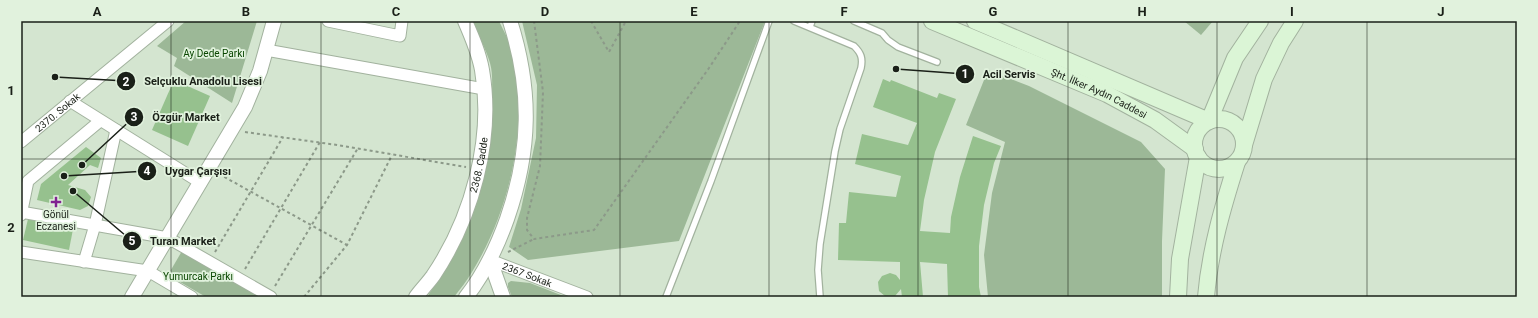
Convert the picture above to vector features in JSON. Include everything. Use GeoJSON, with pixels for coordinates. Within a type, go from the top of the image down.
{"type":"FeatureCollection","features":[{"type":"Feature","properties":{"kind":"main road","name":"Şht. İlker Aydın Caddesi"},"geometry":{"type":"LineString","coordinates":[[932,21],[948,24],[1108,94],[1155,120],[1196,153]]}},
{"type":"Feature","properties":{"kind":"main road","name":"Şht. İlker Aydın Caddesi"},"geometry":{"type":"LineString","coordinates":[[975,21],[1208,121]]}},
{"type":"Feature","properties":{"kind":"main road"},"geometry":{"type":"LineString","coordinates":[[1178,297],[1180,259],[1196,153],[1194,140],[1197,132],[1208,121],[1235,58],[1260,21]]}},
{"type":"Feature","properties":{"kind":"main road"},"geometry":{"type":"LineString","coordinates":[[1206,297],[1211,257],[1217,227],[1237,162],[1243,152],[1264,79],[1281,43],[1295,21]]}},
{"type":"Feature","properties":{"kind":"main road"},"geometry":{"type":"LineString","coordinates":[[1208,121],[1225,119],[1233,122],[1243,135],[1244,145]]}},
{"type":"Feature","properties":{"kind":"main road"},"geometry":{"type":"LineString","coordinates":[[1196,153],[1203,163],[1210,168],[1226,168],[1237,162]]}},
{"type":"Feature","properties":{"kind":"street","name":"2370. Sokak"},"geometry":{"type":"LineString","coordinates":[[21,142],[168,21]]}},
{"type":"Feature","properties":{"kind":"street"},"geometry":{"type":"LineString","coordinates":[[132,297],[246,107],[266,50],[274,21]]}},
{"type":"Feature","properties":{"kind":"street"},"geometry":{"type":"LineString","coordinates":[[328,21],[400,36],[402,21]]}},
{"type":"Feature","properties":{"kind":"street","name":"2368. Cadde"},"geometry":{"type":"LineString","coordinates":[[416,297],[432,277],[451,244],[468,205],[479,169],[484,134],[484,89],[482,69],[477,49],[465,21]]}},
{"type":"Feature","properties":{"kind":"street"},"geometry":{"type":"LineString","coordinates":[[466,297],[490,260],[511,207],[522,169],[526,141],[525,87],[516,39],[510,21]]}},
{"type":"Feature","properties":{"kind":"street"},"geometry":{"type":"LineString","coordinates":[[266,50],[484,89]]}},
{"type":"Feature","properties":{"kind":"street"},"geometry":{"type":"LineString","coordinates":[[70,101],[201,183]]}},
{"type":"Feature","properties":{"kind":"street"},"geometry":{"type":"LineString","coordinates":[[100,121],[28,181],[21,213],[168,238],[270,296]]}},
{"type":"Feature","properties":{"kind":"street"},"geometry":{"type":"LineString","coordinates":[[84,262],[116,130]]}},
{"type":"Feature","properties":{"kind":"street"},"geometry":{"type":"LineString","coordinates":[[21,252],[148,271],[192,297]]}},
{"type":"Feature","properties":{"kind":"street"},"geometry":{"type":"LineString","coordinates":[[490,260],[503,297]]}},
{"type":"Feature","properties":{"kind":"street","name":"2367 Sokak"},"geometry":{"type":"LineString","coordinates":[[490,260],[587,297]]}},
{"type":"Feature","properties":{"kind":"lane"},"geometry":{"type":"LineString","coordinates":[[666,297],[714,174],[769,21]]}},
{"type":"Feature","properties":{"kind":"lane"},"geometry":{"type":"LineString","coordinates":[[794,21],[854,46],[859,51],[862,60],[861,68],[840,129],[833,163],[820,244],[818,270],[820,297]]}},
{"type":"Feature","properties":{"kind":"lane"},"geometry":{"type":"LineString","coordinates":[[810,28],[812,21]]}},
{"type":"Feature","properties":{"kind":"lane"},"geometry":{"type":"LineString","coordinates":[[854,21],[882,33],[888,40],[898,47],[937,62]]}},
{"type":"Feature","properties":{"kind":"path"},"geometry":{"type":"LineString","coordinates":[[534,21],[543,92],[540,166],[526,218],[527,230],[534,239]]}},
{"type":"Feature","properties":{"kind":"path"},"geometry":{"type":"LineString","coordinates":[[591,21],[608,52],[626,21]]}},
{"type":"Feature","properties":{"kind":"path"},"geometry":{"type":"LineString","coordinates":[[490,260],[534,239],[594,230],[709,68],[740,21]]}},
{"type":"Feature","properties":{"kind":"path"},"geometry":{"type":"LineString","coordinates":[[233,130],[358,148],[479,169]]}},
{"type":"Feature","properties":{"kind":"path"},"geometry":{"type":"LineString","coordinates":[[210,262],[283,137]]}},
{"type":"Feature","properties":{"kind":"path"},"geometry":{"type":"LineString","coordinates":[[239,278],[320,142]]}},
{"type":"Feature","properties":{"kind":"path"},"geometry":{"type":"LineString","coordinates":[[270,296],[358,148]]}},
{"type":"Feature","properties":{"kind":"path"},"geometry":{"type":"LineString","coordinates":[[304,297],[347,245],[393,154]]}},
{"type":"Feature","properties":{"kind":"path"},"geometry":{"type":"LineString","coordinates":[[210,169],[347,245]]}},
{"type":"Feature","properties":{"kind":"green space","name":"Ay Dede Parkı"},"geometry":{"type":"Polygon","coordinates":[[[186,21],[257,21],[232,103],[174,66],[177,58],[157,46],[186,21]]]}},
{"type":"Feature","properties":{"kind":"green space"},"geometry":{"type":"Polygon","coordinates":[[[472,21],[499,21],[513,51],[516,65],[518,106],[518,131],[515,156],[503,205],[484,251],[466,282],[454,297],[427,297],[442,274],[467,226],[484,176],[489,150],[492,124],[492,71],[486,52],[472,21]]]}},
{"type":"Feature","properties":{"kind":"green space"},"geometry":{"type":"Polygon","coordinates":[[[522,21],[765,21],[679,241],[528,260],[509,247],[521,209],[536,138],[537,85],[522,21]]]}},
{"type":"Feature","properties":{"kind":"green space"},"geometry":{"type":"Polygon","coordinates":[[[1184,21],[1213,21],[1201,35],[1184,21]]]}},
{"type":"Feature","properties":{"kind":"green space"},"geometry":{"type":"Polygon","coordinates":[[[988,70],[1029,86],[1141,142],[1165,169],[1162,241],[1162,297],[988,297],[984,255],[992,193],[1005,142],[966,125],[988,70]]]}},
{"type":"Feature","properties":{"kind":"green space","name":"Yumurcak Parkı"},"geometry":{"type":"Polygon","coordinates":[[[182,251],[261,297],[206,297],[168,275],[182,251]]]}},
{"type":"Feature","properties":{"kind":"green space"},"geometry":{"type":"Polygon","coordinates":[[[511,281],[530,283],[566,297],[512,297],[508,287],[508,283],[511,281]]]}},
{"type":"Feature","properties":{"kind":"building"},"geometry":{"type":"Polygon","coordinates":[[[883,79],[890,82],[891,80],[937,98],[939,93],[956,99],[935,152],[924,200],[920,231],[950,233],[951,217],[960,177],[973,136],[1001,146],[994,163],[984,205],[979,246],[979,287],[981,297],[948,297],[947,264],[920,262],[923,297],[902,297],[901,289],[895,296],[886,297],[879,291],[878,282],[882,276],[890,273],[896,275],[900,280],[900,262],[838,260],[839,223],[846,223],[849,192],[896,197],[901,176],[855,164],[862,134],[908,145],[917,123],[873,107],[883,79]]]}},
{"type":"Feature","properties":{"kind":"building"},"geometry":{"type":"Polygon","coordinates":[[[174,80],[210,96],[188,146],[152,130],[174,80]]]}},
{"type":"Feature","properties":{"kind":"building"},"geometry":{"type":"Polygon","coordinates":[[[86,147],[101,158],[98,168],[90,165],[68,185],[85,190],[91,197],[88,206],[80,210],[37,200],[41,184],[86,147]]]}},
{"type":"Feature","properties":{"kind":"building"},"geometry":{"type":"Polygon","coordinates":[[[28,219],[73,229],[69,250],[23,240],[28,219]]]}},
{"type":"Feature","properties":{"kind":"place","name":"Acil Servis"},"geometry":{"type":"Point","coordinates":[896,69]}},
{"type":"Feature","properties":{"kind":"place","name":"Selçuklu Anadolu Lisesi"},"geometry":{"type":"Point","coordinates":[55,77]}},
{"type":"Feature","properties":{"kind":"place","name":"Özgür Market"},"geometry":{"type":"Point","coordinates":[82,165]}},
{"type":"Feature","properties":{"kind":"place","name":"Uygar Çarşısı"},"geometry":{"type":"Point","coordinates":[64,176]}},
{"type":"Feature","properties":{"kind":"place","name":"Turan Market"},"geometry":{"type":"Point","coordinates":[73,191]}},
{"type":"Feature","properties":{"kind":"place","name":"Gönül Eczanesi"},"geometry":{"type":"Point","coordinates":[56,202]}}]}
